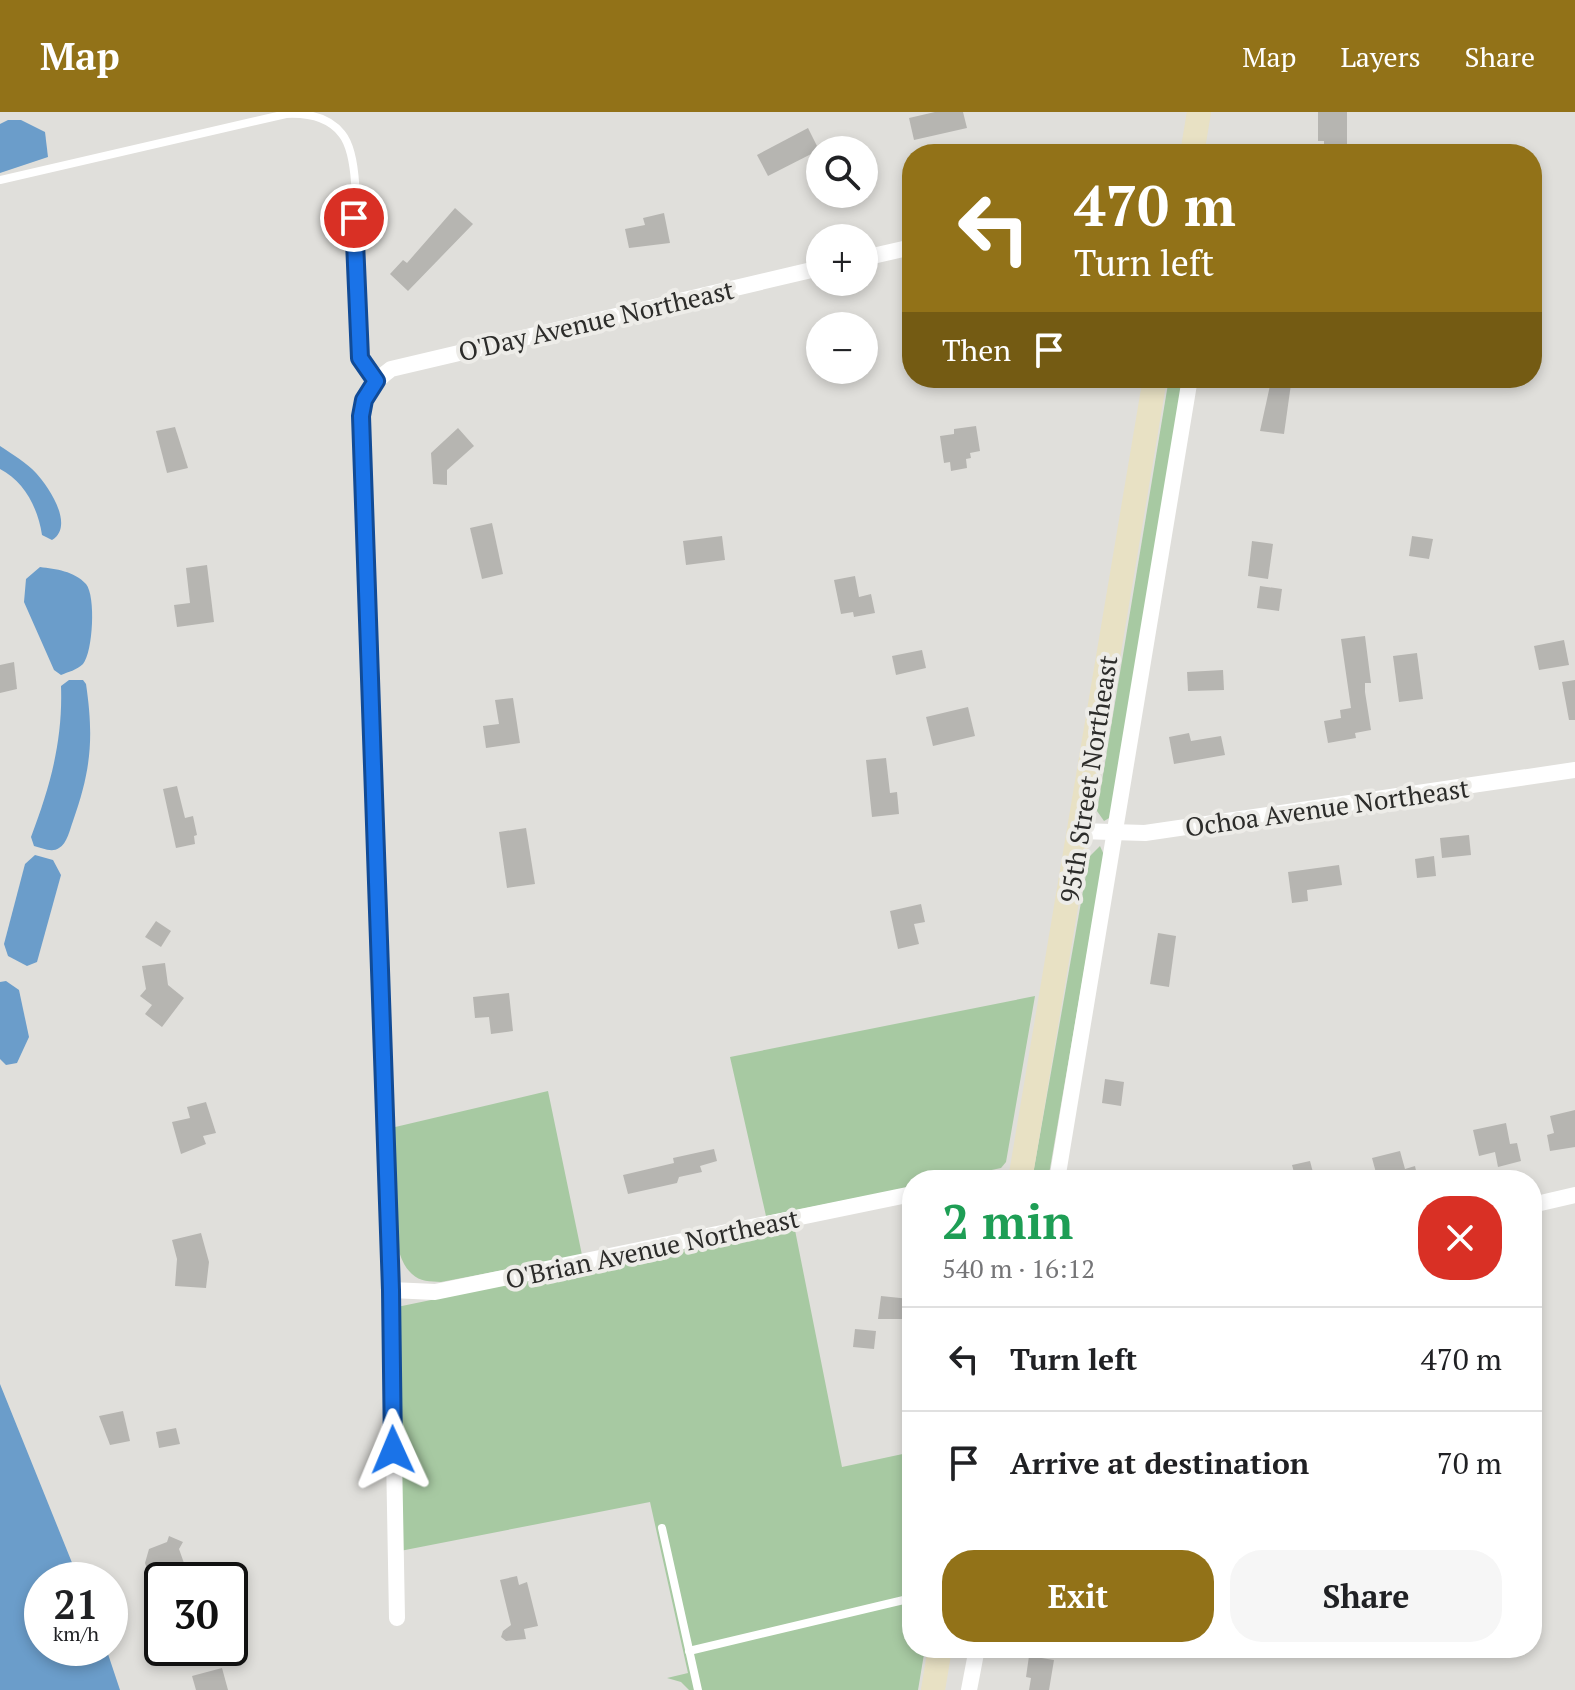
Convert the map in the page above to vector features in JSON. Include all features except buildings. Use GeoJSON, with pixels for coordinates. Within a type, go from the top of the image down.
{"type":"FeatureCollection","features":[{"type":"Feature","properties":{"kind":"main road"},"geometry":{"type":"LineString","coordinates":[[1194,144],[1199,112]]}},
{"type":"Feature","properties":{"kind":"main road","name":"95th Street Northeast"},"geometry":{"type":"LineString","coordinates":[[1022,1170],[1153,388]]}},
{"type":"Feature","properties":{"kind":"main road"},"geometry":{"type":"LineString","coordinates":[[933,1690],[938,1658]]}},
{"type":"Feature","properties":{"kind":"street"},"geometry":{"type":"LineString","coordinates":[[878,255],[902,249]]}},
{"type":"Feature","properties":{"kind":"street","name":"O'Day Avenue Northeast"},"geometry":{"type":"LineString","coordinates":[[376,381],[391,369],[806,271]]}},
{"type":"Feature","properties":{"kind":"street"},"geometry":{"type":"LineString","coordinates":[[376,381],[364,400],[361,416],[391,1290],[397,1618]]}},
{"type":"Feature","properties":{"kind":"street"},"geometry":{"type":"LineString","coordinates":[[1059,1170],[1188,388]]}},
{"type":"Feature","properties":{"kind":"street","name":"Ochoa Avenue Northeast"},"geometry":{"type":"LineString","coordinates":[[1079,831],[1145,833],[1575,770]]}},
{"type":"Feature","properties":{"kind":"street"},"geometry":{"type":"LineString","coordinates":[[1542,1203],[1575,1195]]}},
{"type":"Feature","properties":{"kind":"street","name":"O'Brian Avenue Northeast"},"geometry":{"type":"LineString","coordinates":[[391,1290],[435,1292],[902,1196]]}},
{"type":"Feature","properties":{"kind":"street"},"geometry":{"type":"LineString","coordinates":[[969,1690],[975,1658]]}},
{"type":"Feature","properties":{"kind":"lane"},"geometry":{"type":"LineString","coordinates":[[0,180],[286,114],[300,113],[329,122],[342,133],[353,162],[357,330],[363,365],[376,381]]}},
{"type":"Feature","properties":{"kind":"lane"},"geometry":{"type":"LineString","coordinates":[[662,1528],[698,1690]]}},
{"type":"Feature","properties":{"kind":"lane"},"geometry":{"type":"LineString","coordinates":[[689,1651],[902,1600]]}},
{"type":"Feature","properties":{"kind":"green space"},"geometry":{"type":"Polygon","coordinates":[[[1167,388],[1181,388],[1111,817],[1104,821],[1097,811],[1167,388]]]}},
{"type":"Feature","properties":{"kind":"green space"},"geometry":{"type":"Polygon","coordinates":[[[1100,846],[1104,855],[1050,1170],[1034,1170],[1089,857],[1100,846]]]}},
{"type":"Feature","properties":{"kind":"green space"},"geometry":{"type":"Polygon","coordinates":[[[1035,996],[1006,1162],[1001,1168],[992,1170],[902,1170],[902,1189],[766,1216],[730,1057],[1035,996]]]}},
{"type":"Feature","properties":{"kind":"green space"},"geometry":{"type":"Polygon","coordinates":[[[548,1091],[582,1255],[441,1282],[415,1277],[403,1263],[394,1227],[391,1128],[548,1091]]]}},
{"type":"Feature","properties":{"kind":"green space"},"geometry":{"type":"Polygon","coordinates":[[[794,1225],[842,1467],[902,1454],[902,1658],[923,1658],[918,1690],[689,1690],[681,1682],[667,1678],[688,1673],[650,1502],[400,1551],[397,1307],[794,1225]]]}},
{"type":"Feature","properties":{"kind":"water"},"geometry":{"type":"Polygon","coordinates":[[[8,120],[21,120],[45,132],[48,157],[0,173],[0,124],[8,120]]]}},
{"type":"Feature","properties":{"kind":"water"},"geometry":{"type":"Polygon","coordinates":[[[0,446],[32,469],[58,506],[61,526],[52,540],[42,535],[33,505],[23,488],[0,469],[0,446]]]}},
{"type":"Feature","properties":{"kind":"water"},"geometry":{"type":"Polygon","coordinates":[[[40,567],[76,576],[86,584],[91,600],[91,637],[86,658],[81,666],[61,675],[54,670],[24,602],[26,579],[40,567]]]}},
{"type":"Feature","properties":{"kind":"water"},"geometry":{"type":"Polygon","coordinates":[[[69,680],[83,680],[86,684],[90,721],[89,754],[84,786],[68,836],[62,846],[50,850],[34,846],[31,837],[54,763],[60,726],[61,686],[69,680]]]}},
{"type":"Feature","properties":{"kind":"water"},"geometry":{"type":"Polygon","coordinates":[[[35,855],[53,860],[61,875],[37,962],[27,966],[8,956],[4,944],[25,864],[35,855]]]}},
{"type":"Feature","properties":{"kind":"water"},"geometry":{"type":"Polygon","coordinates":[[[6,981],[19,990],[29,1037],[17,1063],[6,1065],[0,1059],[0,982],[6,981]]]}},
{"type":"Feature","properties":{"kind":"water"},"geometry":{"type":"Polygon","coordinates":[[[0,1384],[72,1562],[24,1562],[24,1666],[112,1666],[120,1690],[0,1690],[0,1384]]]}},
{"type":"Feature","properties":{"kind":"route"},"geometry":{"type":"LineString","coordinates":[[354,218],[360,358],[376,381],[364,400],[361,416],[391,1290],[393,1450]]}}]}
